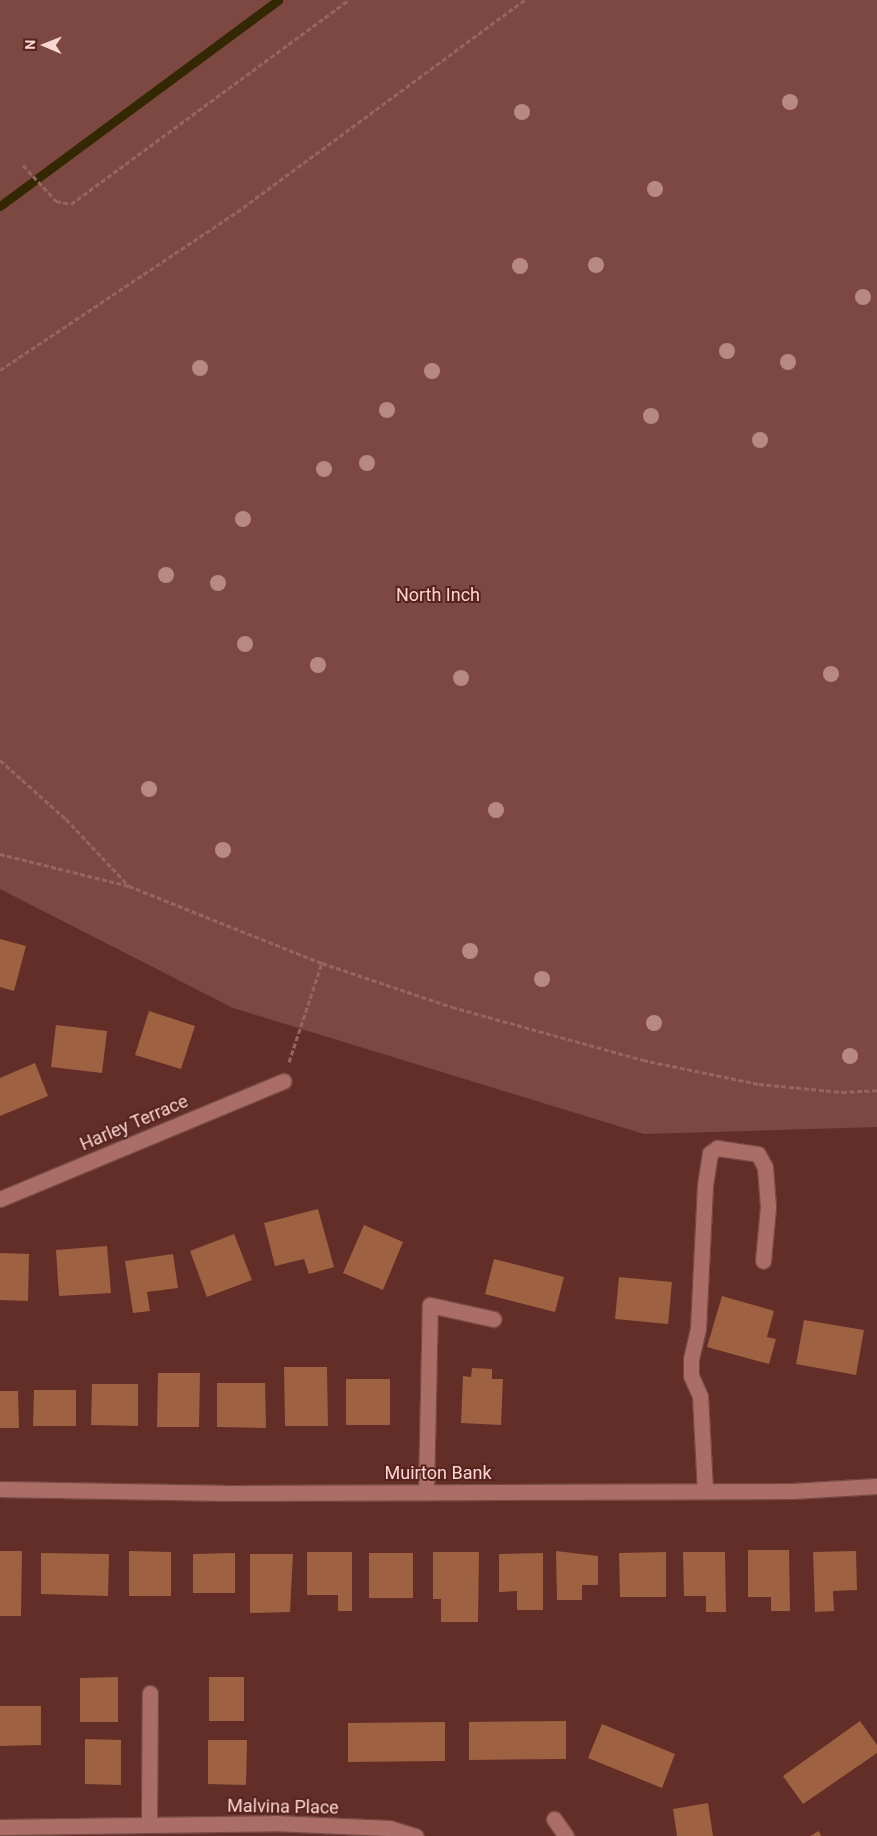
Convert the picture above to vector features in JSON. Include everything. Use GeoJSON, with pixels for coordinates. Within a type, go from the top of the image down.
{"type":"FeatureCollection","features":[{"type":"Feature","properties":{"kind":"street","name":"Harley Terrace"},"geometry":{"type":"LineString","coordinates":[[0,1199],[283,1081]]}},
{"type":"Feature","properties":{"kind":"street"},"geometry":{"type":"LineString","coordinates":[[705,1491],[700,1396],[691,1376],[691,1359],[698,1330],[705,1186],[710,1153],[717,1148],[758,1154],[766,1167],[768,1207],[763,1261]]}},
{"type":"Feature","properties":{"kind":"street"},"geometry":{"type":"LineString","coordinates":[[426,1491],[430,1305],[493,1320]]}},
{"type":"Feature","properties":{"kind":"street","name":"Muirton Bank"},"geometry":{"type":"LineString","coordinates":[[0,1489],[705,1491],[877,1486]]}},
{"type":"Feature","properties":{"kind":"street"},"geometry":{"type":"LineString","coordinates":[[149,1822],[150,1693]]}},
{"type":"Feature","properties":{"kind":"street"},"geometry":{"type":"LineString","coordinates":[[554,1819],[566,1836]]}},
{"type":"Feature","properties":{"kind":"street","name":"Malvina Place"},"geometry":{"type":"LineString","coordinates":[[0,1827],[149,1822],[176,1831],[274,1822],[389,1828],[416,1836]]}},
{"type":"Feature","properties":{"kind":"path"},"geometry":{"type":"LineString","coordinates":[[23,165],[56,201],[78,200],[349,0]]}},
{"type":"Feature","properties":{"kind":"path"},"geometry":{"type":"LineString","coordinates":[[0,370],[237,212],[525,0]]}},
{"type":"Feature","properties":{"kind":"path"},"geometry":{"type":"LineString","coordinates":[[0,760],[66,819],[129,886]]}},
{"type":"Feature","properties":{"kind":"path"},"geometry":{"type":"LineString","coordinates":[[0,854],[129,886],[322,963],[470,1013],[634,1058],[759,1084],[842,1092],[877,1090]]}},
{"type":"Feature","properties":{"kind":"path"},"geometry":{"type":"LineString","coordinates":[[283,1081],[322,963]]}},
{"type":"Feature","properties":{"kind":"green space","name":"North Inch"},"geometry":{"type":"Polygon","coordinates":[[[0,0],[877,0],[877,1127],[644,1134],[233,1008],[0,889],[0,0]]]}},
{"type":"Feature","properties":{"kind":"building"},"geometry":{"type":"Polygon","coordinates":[[[0,939],[26,946],[14,991],[0,987],[0,939]]]}},
{"type":"Feature","properties":{"kind":"building"},"geometry":{"type":"Polygon","coordinates":[[[149,1011],[195,1026],[181,1069],[135,1055],[149,1011]]]}},
{"type":"Feature","properties":{"kind":"building"},"geometry":{"type":"Polygon","coordinates":[[[56,1025],[107,1031],[102,1073],[51,1067],[56,1025]]]}},
{"type":"Feature","properties":{"kind":"building"},"geometry":{"type":"Polygon","coordinates":[[[35,1063],[48,1096],[0,1116],[0,1078],[35,1063]]]}},
{"type":"Feature","properties":{"kind":"building"},"geometry":{"type":"Polygon","coordinates":[[[318,1209],[334,1267],[309,1274],[304,1259],[275,1266],[264,1223],[318,1209]]]}},
{"type":"Feature","properties":{"kind":"building"},"geometry":{"type":"Polygon","coordinates":[[[364,1225],[403,1242],[383,1290],[343,1273],[364,1225]]]}},
{"type":"Feature","properties":{"kind":"building"},"geometry":{"type":"Polygon","coordinates":[[[234,1234],[252,1280],[207,1297],[190,1251],[234,1234]]]}},
{"type":"Feature","properties":{"kind":"building"},"geometry":{"type":"Polygon","coordinates":[[[107,1246],[111,1293],[59,1296],[56,1250],[107,1246]]]}},
{"type":"Feature","properties":{"kind":"building"},"geometry":{"type":"Polygon","coordinates":[[[0,1253],[29,1254],[28,1301],[0,1300],[0,1253]]]}},
{"type":"Feature","properties":{"kind":"building"},"geometry":{"type":"Polygon","coordinates":[[[173,1254],[178,1288],[147,1292],[150,1311],[133,1313],[125,1261],[173,1254]]]}},
{"type":"Feature","properties":{"kind":"building"},"geometry":{"type":"Polygon","coordinates":[[[494,1259],[564,1277],[555,1312],[485,1294],[494,1259]]]}},
{"type":"Feature","properties":{"kind":"building"},"geometry":{"type":"Polygon","coordinates":[[[619,1277],[672,1282],[668,1324],[615,1319],[619,1277]]]}},
{"type":"Feature","properties":{"kind":"building"},"geometry":{"type":"Polygon","coordinates":[[[722,1296],[774,1311],[767,1337],[776,1339],[769,1364],[707,1347],[722,1296]]]}},
{"type":"Feature","properties":{"kind":"building"},"geometry":{"type":"Polygon","coordinates":[[[804,1320],[864,1330],[856,1375],[796,1364],[804,1320]]]}},
{"type":"Feature","properties":{"kind":"building"},"geometry":{"type":"Polygon","coordinates":[[[284,1367],[327,1367],[328,1426],[285,1426],[284,1367]]]}},
{"type":"Feature","properties":{"kind":"building"},"geometry":{"type":"Polygon","coordinates":[[[472,1368],[492,1369],[492,1379],[503,1379],[501,1425],[461,1423],[463,1376],[471,1377],[472,1368]]]}},
{"type":"Feature","properties":{"kind":"building"},"geometry":{"type":"Polygon","coordinates":[[[158,1373],[200,1373],[199,1427],[157,1427],[158,1373]]]}},
{"type":"Feature","properties":{"kind":"building"},"geometry":{"type":"Polygon","coordinates":[[[346,1379],[390,1379],[390,1425],[346,1425],[346,1379]]]}},
{"type":"Feature","properties":{"kind":"building"},"geometry":{"type":"Polygon","coordinates":[[[217,1383],[265,1383],[266,1428],[217,1427],[217,1383]]]}},
{"type":"Feature","properties":{"kind":"building"},"geometry":{"type":"Polygon","coordinates":[[[92,1384],[138,1384],[138,1426],[91,1425],[92,1384]]]}},
{"type":"Feature","properties":{"kind":"building"},"geometry":{"type":"Polygon","coordinates":[[[34,1390],[76,1390],[76,1426],[33,1426],[34,1390]]]}},
{"type":"Feature","properties":{"kind":"building"},"geometry":{"type":"Polygon","coordinates":[[[0,1391],[18,1391],[19,1428],[0,1428],[0,1391]]]}},
{"type":"Feature","properties":{"kind":"building"},"geometry":{"type":"Polygon","coordinates":[[[748,1550],[789,1550],[790,1611],[771,1611],[771,1597],[748,1597],[748,1550]]]}},
{"type":"Feature","properties":{"kind":"building"},"geometry":{"type":"Polygon","coordinates":[[[0,1551],[22,1551],[21,1616],[0,1616],[0,1551]]]}},
{"type":"Feature","properties":{"kind":"building"},"geometry":{"type":"Polygon","coordinates":[[[129,1551],[171,1552],[171,1596],[129,1596],[129,1551]]]}},
{"type":"Feature","properties":{"kind":"building"},"geometry":{"type":"Polygon","coordinates":[[[556,1551],[598,1556],[598,1585],[582,1585],[582,1600],[557,1600],[556,1551]]]}},
{"type":"Feature","properties":{"kind":"building"},"geometry":{"type":"Polygon","coordinates":[[[856,1551],[857,1590],[833,1591],[834,1611],[815,1612],[813,1552],[856,1551]]]}},
{"type":"Feature","properties":{"kind":"building"},"geometry":{"type":"Polygon","coordinates":[[[307,1552],[352,1552],[352,1611],[338,1611],[338,1595],[307,1595],[307,1552]]]}},
{"type":"Feature","properties":{"kind":"building"},"geometry":{"type":"Polygon","coordinates":[[[433,1552],[479,1552],[478,1622],[441,1622],[441,1599],[433,1599],[433,1552]]]}},
{"type":"Feature","properties":{"kind":"building"},"geometry":{"type":"Polygon","coordinates":[[[666,1552],[666,1597],[620,1597],[619,1553],[666,1552]]]}},
{"type":"Feature","properties":{"kind":"building"},"geometry":{"type":"Polygon","coordinates":[[[683,1552],[725,1552],[726,1612],[706,1612],[706,1596],[684,1596],[683,1552]]]}},
{"type":"Feature","properties":{"kind":"building"},"geometry":{"type":"Polygon","coordinates":[[[41,1553],[109,1554],[108,1596],[41,1594],[41,1553]]]}},
{"type":"Feature","properties":{"kind":"building"},"geometry":{"type":"Polygon","coordinates":[[[235,1553],[235,1593],[193,1593],[193,1554],[235,1553]]]}},
{"type":"Feature","properties":{"kind":"building"},"geometry":{"type":"Polygon","coordinates":[[[369,1553],[413,1553],[413,1598],[369,1598],[369,1553]]]}},
{"type":"Feature","properties":{"kind":"building"},"geometry":{"type":"Polygon","coordinates":[[[543,1553],[543,1610],[517,1610],[517,1591],[499,1592],[499,1554],[543,1553]]]}},
{"type":"Feature","properties":{"kind":"building"},"geometry":{"type":"Polygon","coordinates":[[[250,1554],[293,1554],[290,1612],[250,1613],[250,1554]]]}},
{"type":"Feature","properties":{"kind":"building"},"geometry":{"type":"Polygon","coordinates":[[[118,1677],[118,1722],[80,1722],[80,1678],[118,1677]]]}},
{"type":"Feature","properties":{"kind":"building"},"geometry":{"type":"Polygon","coordinates":[[[209,1677],[244,1677],[244,1721],[209,1721],[209,1677]]]}},
{"type":"Feature","properties":{"kind":"building"},"geometry":{"type":"Polygon","coordinates":[[[0,1706],[41,1706],[41,1745],[0,1746],[0,1706]]]}},
{"type":"Feature","properties":{"kind":"building"},"geometry":{"type":"Polygon","coordinates":[[[566,1721],[566,1759],[469,1760],[469,1722],[566,1721]]]}},
{"type":"Feature","properties":{"kind":"building"},"geometry":{"type":"Polygon","coordinates":[[[860,1721],[877,1745],[877,1753],[803,1804],[783,1776],[860,1721]]]}},
{"type":"Feature","properties":{"kind":"building"},"geometry":{"type":"Polygon","coordinates":[[[445,1722],[445,1761],[348,1762],[348,1723],[445,1722]]]}},
{"type":"Feature","properties":{"kind":"building"},"geometry":{"type":"Polygon","coordinates":[[[602,1724],[675,1754],[662,1788],[588,1758],[602,1724]]]}},
{"type":"Feature","properties":{"kind":"building"},"geometry":{"type":"Polygon","coordinates":[[[85,1739],[121,1740],[121,1785],[85,1784],[85,1739]]]}},
{"type":"Feature","properties":{"kind":"building"},"geometry":{"type":"Polygon","coordinates":[[[208,1740],[247,1740],[246,1785],[208,1784],[208,1740]]]}},
{"type":"Feature","properties":{"kind":"building"},"geometry":{"type":"Polygon","coordinates":[[[708,1803],[713,1836],[677,1836],[673,1809],[708,1803]]]}},
{"type":"Feature","properties":{"kind":"building"},"geometry":{"type":"Polygon","coordinates":[[[819,1831],[821,1836],[810,1836],[819,1831]]]}},
{"type":"Feature","properties":{"kind":"waterway"},"geometry":{"type":"LineString","coordinates":[[0,206],[278,0]]}}]}
